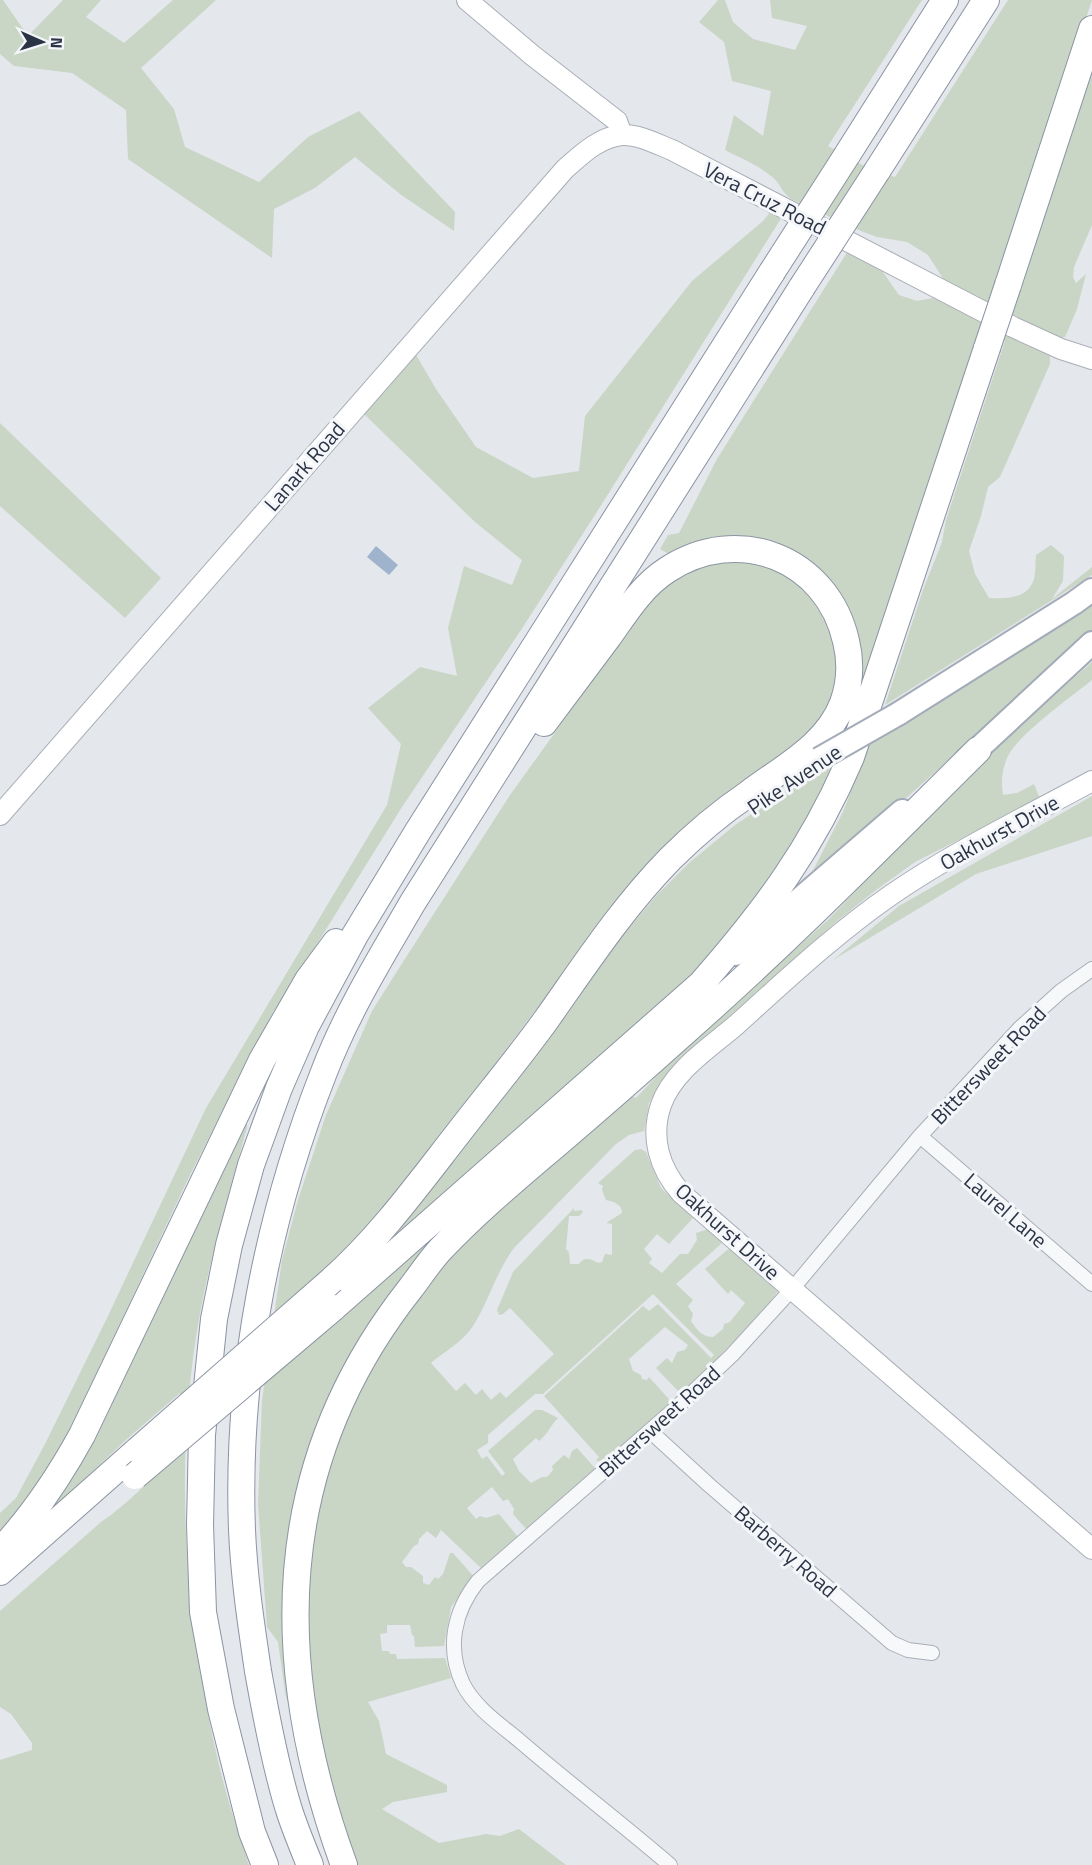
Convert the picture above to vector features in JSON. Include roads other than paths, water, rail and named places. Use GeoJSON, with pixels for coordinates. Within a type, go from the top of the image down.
{"type":"FeatureCollection","features":[{"type":"Feature","properties":{"kind":"highway"},"geometry":{"type":"LineString","coordinates":[[266,1865],[252,1832],[221,1709],[203,1612],[200,1525],[202,1435],[214,1319],[232,1234],[251,1165],[279,1088],[306,1026],[355,934],[418,831],[945,0]]}},
{"type":"Feature","properties":{"kind":"highway"},"geometry":{"type":"LineString","coordinates":[[310,1865],[290,1812],[265,1713],[249,1613],[242,1530],[242,1442],[249,1365],[273,1235],[297,1145],[325,1069],[355,1005],[412,902],[986,0]]}},
{"type":"Feature","properties":{"kind":"highway"},"geometry":{"type":"LineString","coordinates":[[0,1593],[333,1308],[701,984],[742,936],[786,878],[822,819],[851,757],[1092,29]]}},
{"type":"Feature","properties":{"kind":"highway"},"geometry":{"type":"LineString","coordinates":[[0,1572],[352,1262],[391,1219],[543,1023],[618,919],[669,861],[699,831],[800,756],[823,736],[842,705],[849,668],[843,628],[836,610],[825,593],[813,579],[797,567],[780,558],[750,549],[732,549],[698,555],[681,561],[652,581],[640,593],[412,902]]}},
{"type":"Feature","properties":{"kind":"highway"},"geometry":{"type":"LineString","coordinates":[[344,1865],[332,1830],[306,1732],[296,1657],[295,1619],[298,1562],[307,1506],[327,1433],[349,1381],[387,1317],[438,1252],[500,1192],[620,1090],[773,952],[978,750]]}},
{"type":"Feature","properties":{"kind":"highway"},"geometry":{"type":"LineString","coordinates":[[0,1551],[50,1490],[77,1444],[262,1060],[308,980],[418,831]]}},
{"type":"Feature","properties":{"kind":"main road"},"geometry":{"type":"LineString","coordinates":[[467,0],[616,121],[622,135]]}},
{"type":"Feature","properties":{"kind":"main road","name":"Vera Cruz Road"},"geometry":{"type":"LineString","coordinates":[[622,135],[672,150],[1013,327],[1092,359]]}},
{"type":"Feature","properties":{"kind":"main road","name":"Lanark Road"},"geometry":{"type":"LineString","coordinates":[[0,815],[565,169],[596,144],[622,135]]}},
{"type":"Feature","properties":{"kind":"main road","name":"Pike Avenue"},"geometry":{"type":"LineString","coordinates":[[543,1023],[660,885],[693,852],[763,797],[819,759],[898,714],[1092,590]]}},
{"type":"Feature","properties":{"kind":"main road"},"geometry":{"type":"LineString","coordinates":[[701,984],[884,826],[978,750],[1092,643]]}},
{"type":"Feature","properties":{"kind":"main road","name":"Oakhurst Drive"},"geometry":{"type":"LineString","coordinates":[[1092,781],[922,875],[876,906],[675,1080],[661,1105],[656,1136],[658,1153],[671,1182],[681,1193],[1092,1550]]}},
{"type":"Feature","properties":{"kind":"street","name":"Bittersweet Road"},"geometry":{"type":"LineString","coordinates":[[670,1865],[483,1710],[464,1686],[454,1651],[456,1622],[462,1604],[478,1581],[650,1431],[725,1361],[793,1288],[920,1136],[1020,1028],[1061,991],[1088,972]]}},
{"type":"Feature","properties":{"kind":"street"},"geometry":{"type":"LineString","coordinates":[[1088,972],[1092,987]]}},
{"type":"Feature","properties":{"kind":"street","name":"Laurel Lane"},"geometry":{"type":"LineString","coordinates":[[920,1136],[1092,1284]]}},
{"type":"Feature","properties":{"kind":"street","name":"Barberry Road"},"geometry":{"type":"LineString","coordinates":[[650,1431],[892,1643],[908,1650],[932,1653]]}},
{"type":"Feature","properties":{"kind":"water"},"geometry":{"type":"Polygon","coordinates":[[[376,546],[398,565],[389,575],[367,557],[376,546]]]}}]}
